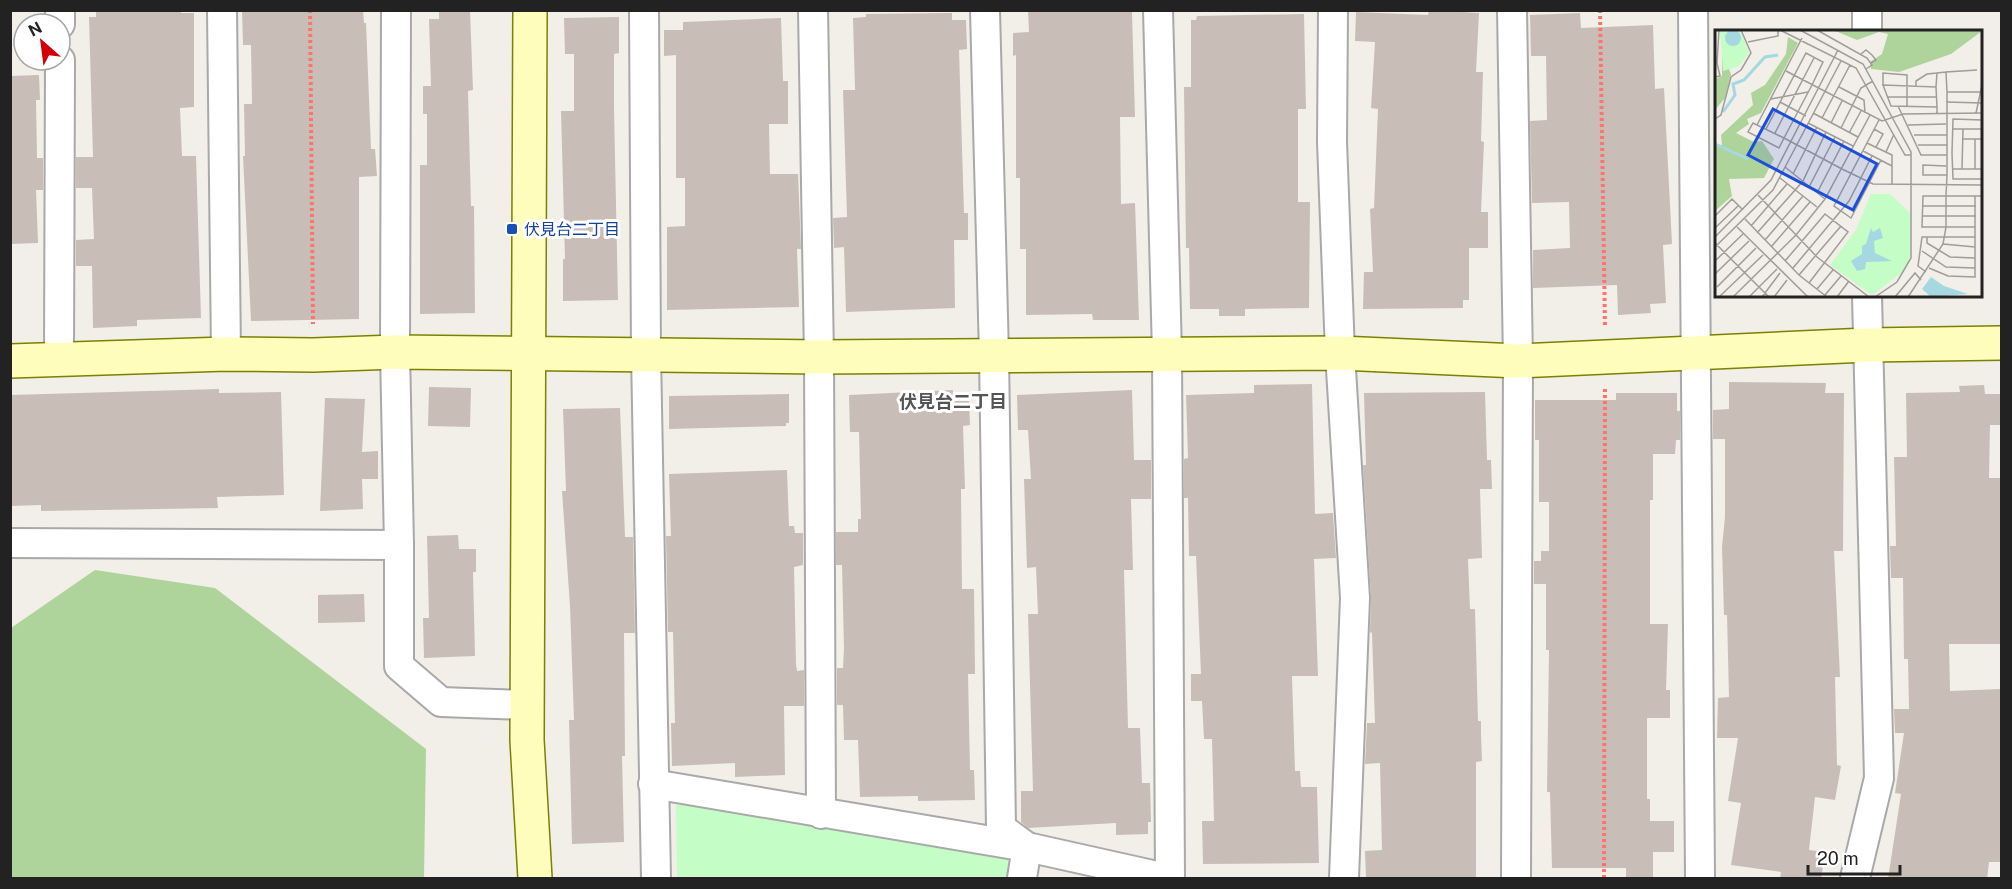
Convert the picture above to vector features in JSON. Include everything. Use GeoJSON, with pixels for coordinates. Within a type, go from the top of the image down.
{"type":"FeatureCollection","features":[{"type":"Feature","properties":{"kind":"street"},"geometry":{"type":"LineString","coordinates":[[222,10],[226,354]]}},
{"type":"Feature","properties":{"kind":"street"},"geometry":{"type":"LineString","coordinates":[[396,10],[395,352],[399,666],[441,702],[527,705]]}},
{"type":"Feature","properties":{"kind":"street"},"geometry":{"type":"LineString","coordinates":[[530,10],[527,705],[535,879]]}},
{"type":"Feature","properties":{"kind":"street"},"geometry":{"type":"LineString","coordinates":[[644,10],[646,354],[656,879]]}},
{"type":"Feature","properties":{"kind":"street"},"geometry":{"type":"LineString","coordinates":[[813,10],[819,357],[821,814]]}},
{"type":"Feature","properties":{"kind":"street"},"geometry":{"type":"LineString","coordinates":[[985,10],[994,355],[1001,828],[1027,847]]}},
{"type":"Feature","properties":{"kind":"street"},"geometry":{"type":"LineString","coordinates":[[653,784],[1027,847],[1168,879],[1167,354],[1158,10]]}},
{"type":"Feature","properties":{"kind":"street"},"geometry":{"type":"LineString","coordinates":[[1333,10],[1332,142],[1340,352],[1355,598],[1344,879]]}},
{"type":"Feature","properties":{"kind":"street"},"geometry":{"type":"LineString","coordinates":[[1512,10],[1518,361],[1516,879]]}},
{"type":"Feature","properties":{"kind":"street"},"geometry":{"type":"LineString","coordinates":[[1693,10],[1700,879]]}},
{"type":"Feature","properties":{"kind":"street"},"geometry":{"type":"LineString","coordinates":[[1867,10],[1867,30]]}},
{"type":"Feature","properties":{"kind":"street"},"geometry":{"type":"LineString","coordinates":[[59,358],[60,72]]}},
{"type":"Feature","properties":{"kind":"street"},"geometry":{"type":"LineString","coordinates":[[1855,879],[1879,778],[1867,297]]}},
{"type":"Feature","properties":{"kind":"street"},"geometry":{"type":"LineString","coordinates":[[10,361],[226,354],[313,355],[395,352],[819,357],[1340,352],[1518,361],[1695,355],[1867,345],[2001,343]]}},
{"type":"Feature","properties":{"kind":"street"},"geometry":{"type":"LineString","coordinates":[[10,543],[399,546]]}},
{"type":"Feature","properties":{"kind":"street"},"geometry":{"type":"LineString","coordinates":[[1022,879],[1027,847]]}},
{"type":"Feature","properties":{"kind":"path"},"geometry":{"type":"LineString","coordinates":[[309,10],[313,355]]}},
{"type":"Feature","properties":{"kind":"path"},"geometry":{"type":"LineString","coordinates":[[1600,10],[1605,358],[1604,879]]}},
{"type":"Feature","properties":{"kind":"green space"},"geometry":{"type":"Polygon","coordinates":[[[95,570],[215,588],[426,749],[424,878],[11,878],[11,628],[95,570]]]}},
{"type":"Feature","properties":{"kind":"green space"},"geometry":{"type":"Polygon","coordinates":[[[676,803],[1017,858],[1013,878],[677,878],[676,803]]]}},
{"type":"Feature","properties":{"kind":"building"},"geometry":{"type":"Polygon","coordinates":[[[181,10],[181,13],[194,13],[194,107],[180,108],[182,156],[196,156],[201,318],[137,320],[137,326],[93,328],[92,266],[76,266],[76,240],[94,239],[92,188],[76,188],[76,157],[93,157],[89,17],[96,17],[96,12],[181,10]]]}},
{"type":"Feature","properties":{"kind":"building"},"geometry":{"type":"Polygon","coordinates":[[[242,10],[363,10],[364,23],[366,23],[371,149],[375,149],[377,176],[359,177],[359,319],[251,321],[243,156],[245,156],[244,104],[252,104],[251,45],[243,45],[242,10]]]}},
{"type":"Feature","properties":{"kind":"building"},"geometry":{"type":"Polygon","coordinates":[[[439,10],[470,10],[473,90],[468,91],[471,206],[474,206],[475,313],[420,314],[420,165],[427,165],[427,114],[423,114],[423,86],[431,86],[429,19],[439,19],[439,10]]]}},
{"type":"Feature","properties":{"kind":"building"},"geometry":{"type":"Polygon","coordinates":[[[1028,10],[1132,12],[1135,117],[1120,117],[1121,204],[1135,203],[1139,320],[1093,320],[1092,314],[1026,315],[1026,249],[1020,249],[1020,178],[1016,178],[1016,55],[1013,56],[1013,33],[1029,32],[1028,10]]]}},
{"type":"Feature","properties":{"kind":"building"},"geometry":{"type":"Polygon","coordinates":[[[1429,10],[1479,13],[1476,72],[1483,72],[1481,141],[1484,142],[1481,212],[1488,212],[1488,248],[1469,248],[1469,300],[1463,300],[1463,308],[1363,309],[1364,272],[1373,272],[1370,209],[1374,208],[1378,109],[1371,108],[1375,42],[1355,41],[1356,12],[1428,15],[1429,10]]]}},
{"type":"Feature","properties":{"kind":"building"},"geometry":{"type":"Polygon","coordinates":[[[952,13],[952,20],[966,20],[967,49],[959,50],[964,213],[968,213],[968,240],[954,240],[955,308],[846,312],[844,247],[834,248],[833,218],[847,217],[843,90],[855,90],[853,18],[866,17],[866,14],[952,13]]]}},
{"type":"Feature","properties":{"kind":"building"},"geometry":{"type":"Polygon","coordinates":[[[1580,13],[1581,28],[1653,25],[1655,89],[1664,88],[1672,244],[1663,245],[1666,303],[1650,304],[1651,313],[1618,315],[1617,285],[1533,288],[1533,250],[1570,248],[1569,202],[1532,203],[1530,121],[1547,120],[1546,56],[1531,56],[1530,15],[1580,13]]]}},
{"type":"Feature","properties":{"kind":"building"},"geometry":{"type":"Polygon","coordinates":[[[1304,14],[1306,109],[1298,109],[1298,202],[1310,202],[1309,308],[1245,309],[1245,316],[1219,316],[1219,309],[1190,309],[1189,248],[1186,248],[1184,87],[1191,87],[1191,20],[1196,20],[1197,16],[1304,14]]]}},
{"type":"Feature","properties":{"kind":"building"},"geometry":{"type":"Polygon","coordinates":[[[619,17],[619,53],[614,54],[618,300],[563,301],[563,259],[565,259],[561,111],[574,111],[574,54],[565,54],[564,18],[619,17]]]}},
{"type":"Feature","properties":{"kind":"building"},"geometry":{"type":"Polygon","coordinates":[[[781,18],[783,81],[788,81],[788,124],[769,124],[770,174],[798,174],[801,249],[797,249],[799,307],[667,310],[667,227],[685,226],[685,178],[676,178],[676,55],[664,56],[664,30],[683,30],[683,22],[781,18]]]}},
{"type":"Feature","properties":{"kind":"building"},"geometry":{"type":"Polygon","coordinates":[[[39,75],[40,100],[36,100],[37,158],[43,158],[43,190],[36,190],[38,243],[10,244],[10,76],[39,75]]]}},
{"type":"Feature","properties":{"kind":"building"},"geometry":{"type":"Polygon","coordinates":[[[1729,382],[1826,383],[1825,393],[1844,393],[1843,551],[1834,551],[1840,677],[1835,677],[1837,765],[1841,766],[1835,800],[1815,797],[1809,850],[1825,852],[1821,879],[1780,879],[1781,872],[1731,865],[1741,803],[1728,801],[1738,738],[1717,738],[1718,698],[1729,697],[1727,615],[1724,615],[1722,547],[1725,517],[1725,439],[1713,439],[1713,410],[1729,409],[1729,382]]]}},
{"type":"Feature","properties":{"kind":"building"},"geometry":{"type":"Polygon","coordinates":[[[1312,384],[1315,514],[1333,513],[1336,558],[1314,559],[1318,676],[1292,676],[1295,771],[1300,771],[1301,787],[1317,787],[1319,863],[1203,864],[1202,821],[1214,821],[1212,739],[1204,739],[1202,701],[1191,701],[1191,674],[1201,674],[1196,556],[1189,556],[1188,498],[1184,498],[1184,459],[1188,458],[1186,395],[1254,393],[1254,385],[1312,384]]]}},
{"type":"Feature","properties":{"kind":"building"},"geometry":{"type":"Polygon","coordinates":[[[1984,385],[1985,394],[2001,394],[2001,425],[1990,425],[1989,478],[2001,478],[2001,644],[1949,644],[1950,691],[2001,689],[2001,862],[1989,862],[1987,879],[1888,879],[1901,794],[1895,793],[1904,733],[1895,733],[1894,709],[1909,709],[1908,659],[1904,659],[1903,578],[1891,578],[1890,546],[1896,546],[1894,457],[1907,457],[1906,393],[1960,392],[1959,386],[1984,385]]]}},
{"type":"Feature","properties":{"kind":"building"},"geometry":{"type":"Polygon","coordinates":[[[429,387],[471,388],[470,427],[428,426],[429,387]]]}},
{"type":"Feature","properties":{"kind":"building"},"geometry":{"type":"Polygon","coordinates":[[[219,389],[219,393],[281,392],[284,495],[217,497],[218,508],[41,511],[41,505],[10,506],[10,395],[219,389]]]}},
{"type":"Feature","properties":{"kind":"building"},"geometry":{"type":"Polygon","coordinates":[[[953,390],[953,401],[969,401],[970,425],[963,426],[965,489],[961,489],[962,589],[974,589],[975,674],[968,674],[970,770],[974,770],[975,800],[918,801],[918,796],[860,797],[858,740],[844,740],[843,705],[837,705],[837,668],[843,668],[844,648],[842,565],[836,565],[836,532],[858,532],[858,519],[861,519],[859,432],[850,432],[849,395],[953,390]]]}},
{"type":"Feature","properties":{"kind":"building"},"geometry":{"type":"Polygon","coordinates":[[[1132,390],[1134,460],[1151,460],[1151,499],[1131,499],[1133,570],[1124,570],[1128,728],[1140,728],[1142,783],[1150,783],[1151,822],[1148,822],[1148,834],[1116,835],[1116,823],[1028,828],[1021,822],[1021,791],[1033,791],[1028,614],[1038,614],[1036,567],[1027,568],[1024,479],[1031,479],[1028,430],[1018,430],[1017,395],[1132,390]]]}},
{"type":"Feature","properties":{"kind":"building"},"geometry":{"type":"Polygon","coordinates":[[[1485,392],[1487,460],[1491,460],[1492,489],[1480,489],[1482,558],[1468,559],[1470,609],[1475,609],[1478,721],[1481,721],[1482,761],[1476,762],[1476,879],[1366,879],[1365,851],[1382,850],[1380,763],[1365,764],[1367,723],[1375,723],[1372,633],[1370,632],[1371,597],[1363,465],[1366,465],[1364,393],[1485,392]]]}},
{"type":"Feature","properties":{"kind":"building"},"geometry":{"type":"Polygon","coordinates":[[[1616,393],[1677,393],[1677,411],[1680,411],[1680,440],[1676,440],[1675,454],[1653,454],[1653,500],[1650,500],[1650,624],[1668,624],[1666,690],[1670,690],[1670,718],[1647,718],[1647,799],[1650,799],[1650,821],[1674,821],[1674,852],[1653,852],[1653,879],[1626,879],[1626,868],[1552,868],[1550,792],[1547,792],[1549,650],[1546,650],[1546,584],[1534,584],[1534,561],[1541,561],[1541,551],[1549,551],[1549,502],[1539,502],[1539,440],[1535,440],[1535,400],[1616,400],[1616,393]]]}},
{"type":"Feature","properties":{"kind":"building"},"geometry":{"type":"Polygon","coordinates":[[[789,394],[789,423],[786,423],[786,426],[669,429],[669,396],[789,394]]]}},
{"type":"Feature","properties":{"kind":"building"},"geometry":{"type":"Polygon","coordinates":[[[325,398],[365,399],[362,452],[378,451],[378,479],[362,479],[363,509],[320,511],[325,398]]]}},
{"type":"Feature","properties":{"kind":"building"},"geometry":{"type":"Polygon","coordinates":[[[620,408],[625,537],[633,537],[635,633],[624,633],[625,756],[622,756],[624,842],[572,844],[569,720],[574,720],[570,606],[562,491],[566,491],[563,409],[620,408]]]}},
{"type":"Feature","properties":{"kind":"building"},"geometry":{"type":"Polygon","coordinates":[[[787,470],[789,526],[794,526],[795,533],[803,533],[803,565],[794,567],[796,664],[797,671],[804,670],[804,706],[784,706],[785,775],[735,777],[735,763],[672,766],[671,723],[675,723],[673,632],[668,632],[666,536],[671,536],[669,474],[787,470]]]}},
{"type":"Feature","properties":{"kind":"building"},"geometry":{"type":"Polygon","coordinates":[[[458,535],[459,549],[476,549],[476,572],[473,572],[475,656],[424,658],[423,618],[429,618],[427,536],[458,535]]]}},
{"type":"Feature","properties":{"kind":"building"},"geometry":{"type":"Polygon","coordinates":[[[364,594],[365,622],[318,623],[318,595],[364,594]]]}},
{"type":"Feature","properties":{"kind":"place","name":"伏見台二丁目"},"geometry":{"type":"Point","coordinates":[512,229]}},
{"type":"Feature","properties":{"kind":"district","name":"伏見台二丁目"},"geometry":{"type":"Point","coordinates":[953,402]}}]}
